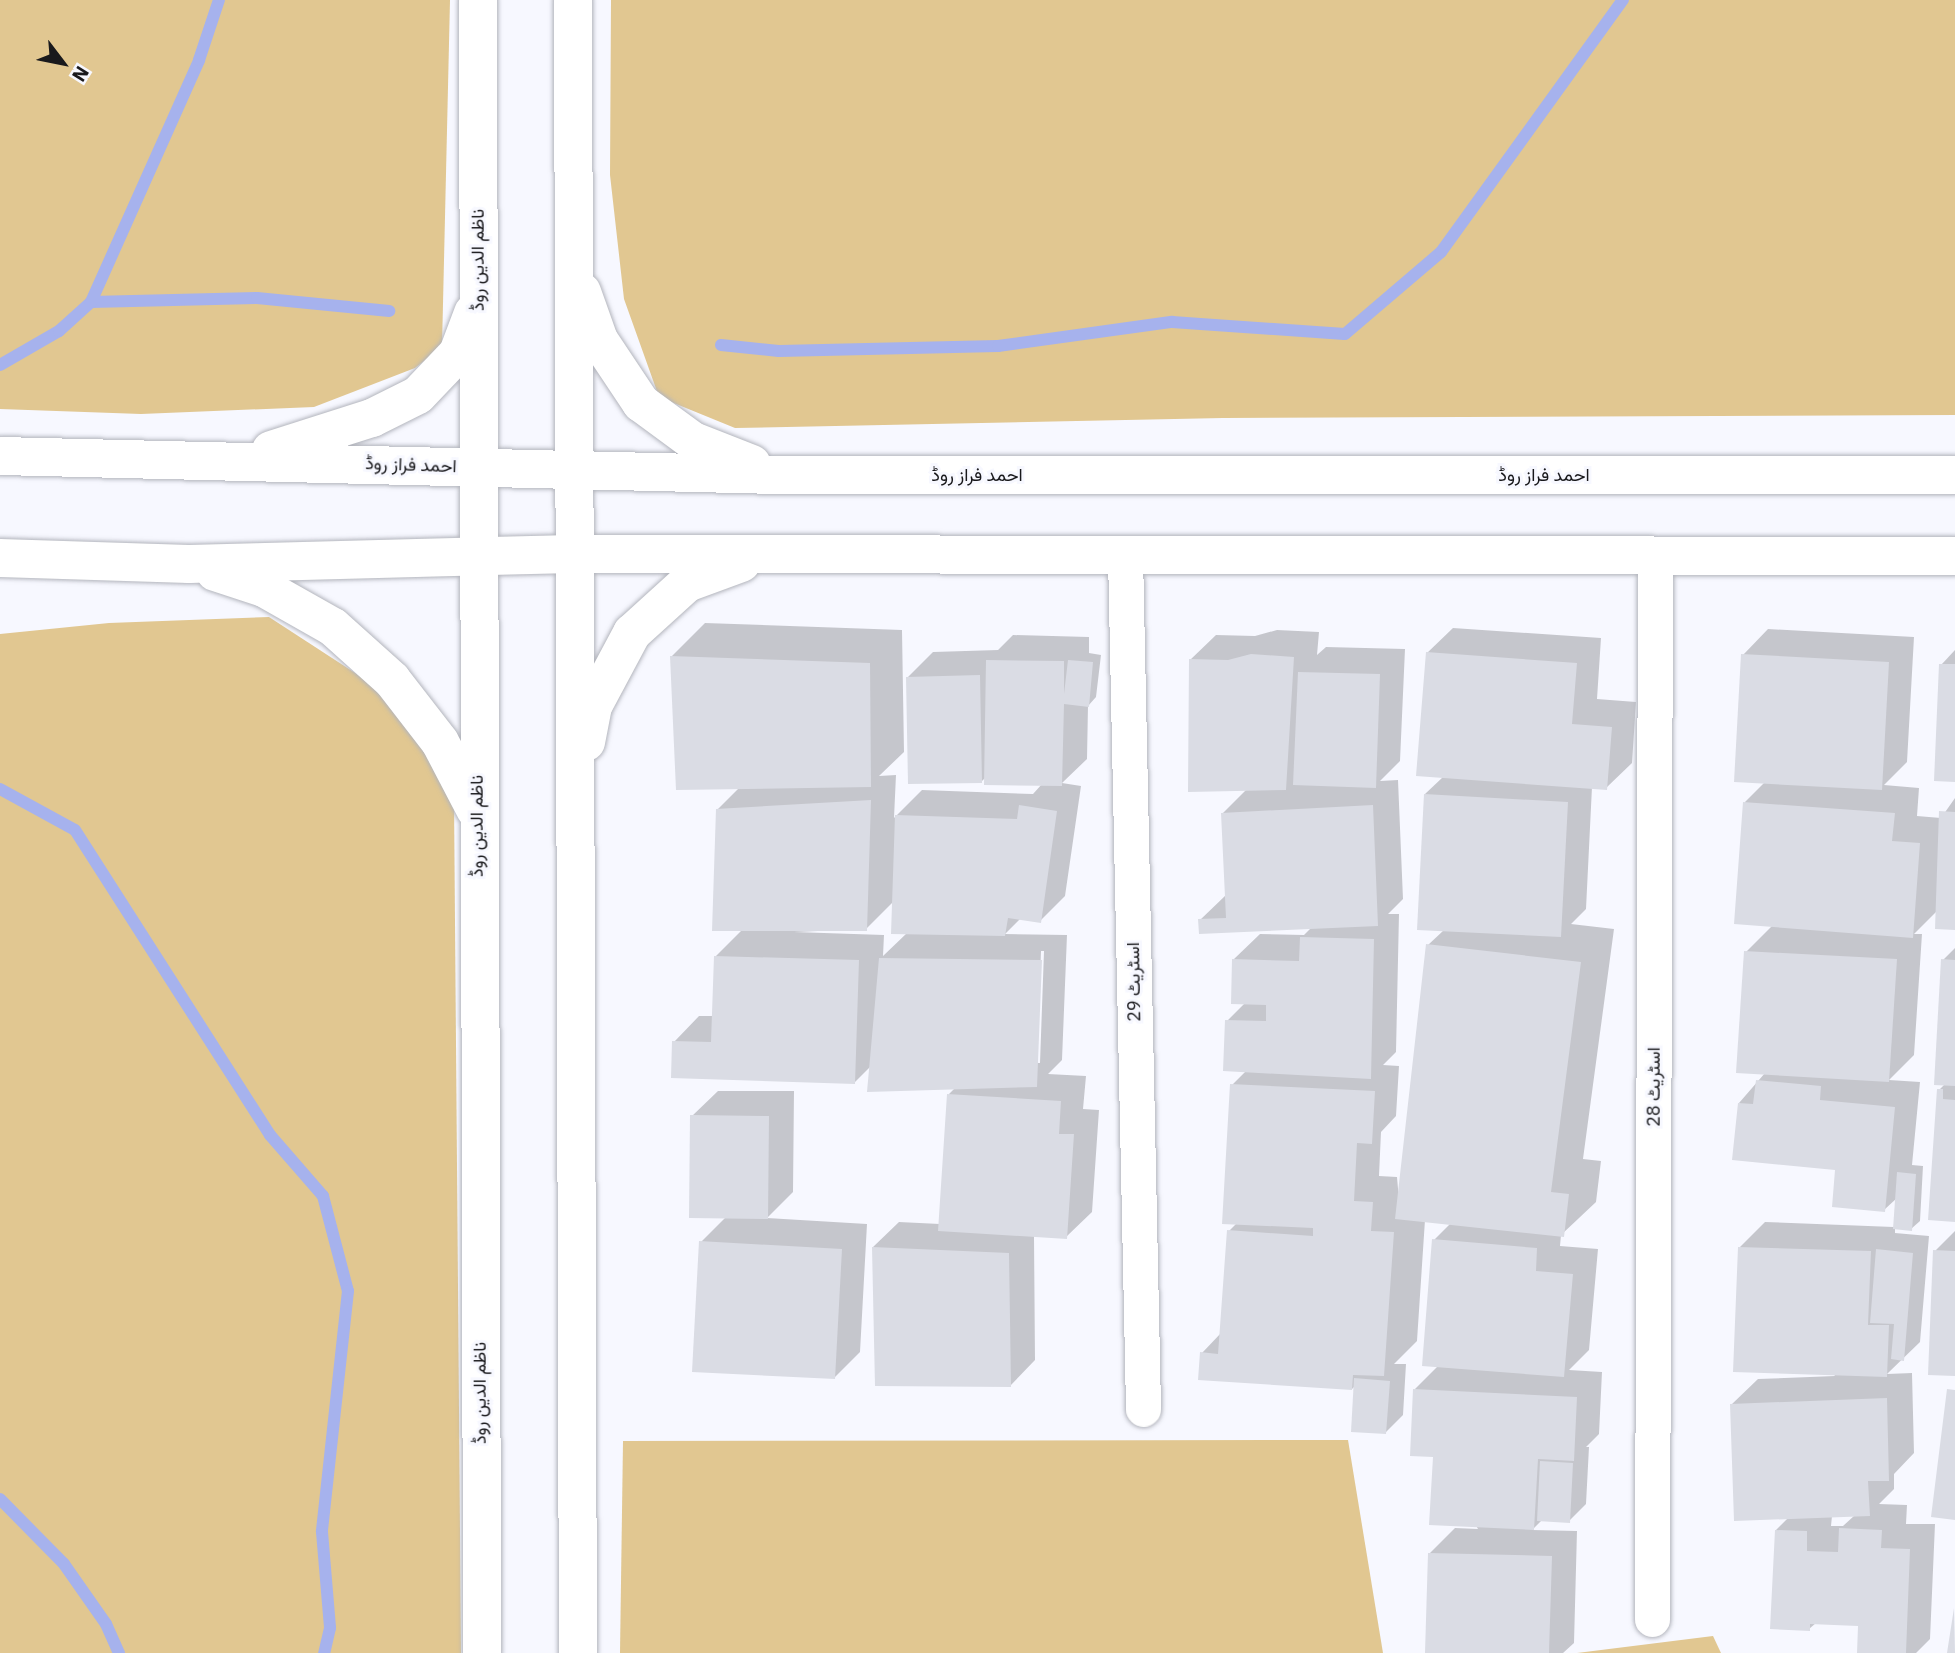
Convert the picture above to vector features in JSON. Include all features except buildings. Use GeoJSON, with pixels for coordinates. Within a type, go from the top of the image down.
{"type":"FeatureCollection","features":[{"type":"Feature","properties":{"kind":"main road","name":"ناظم الدین روڈ"},"geometry":{"type":"LineString","coordinates":[[478,0],[479,297],[475,466],[482,1653]]}},
{"type":"Feature","properties":{"kind":"main road"},"geometry":{"type":"LineString","coordinates":[[573,0],[578,1653]]}},
{"type":"Feature","properties":{"kind":"main road"},"geometry":{"type":"LineString","coordinates":[[572,264],[599,340],[641,403],[693,441],[780,475]]}},
{"type":"Feature","properties":{"kind":"main road"},"geometry":{"type":"LineString","coordinates":[[239,460],[372,418],[418,395],[458,353],[479,297]]}},
{"type":"Feature","properties":{"kind":"main road","name":"احمد فراز روڈ"},"geometry":{"type":"LineString","coordinates":[[0,456],[780,475],[1955,475]]}},
{"type":"Feature","properties":{"kind":"main road"},"geometry":{"type":"LineString","coordinates":[[0,558],[188,564],[573,554],[1955,556]]}},
{"type":"Feature","properties":{"kind":"main road"},"geometry":{"type":"LineString","coordinates":[[574,807],[593,706],[632,633],[687,583],[763,555]]}},
{"type":"Feature","properties":{"kind":"main road"},"geometry":{"type":"LineString","coordinates":[[188,564],[264,588],[333,627],[392,680],[440,742],[477,814]]}},
{"type":"Feature","properties":{"kind":"street","name":"اسٹریٹ 29"},"geometry":{"type":"LineString","coordinates":[[1125,555],[1143,1409]]}},
{"type":"Feature","properties":{"kind":"street","name":"اسٹریٹ 28"},"geometry":{"type":"LineString","coordinates":[[1652,1619],[1655,555]]}},
{"type":"Feature","properties":{"kind":"shaded area"},"geometry":{"type":"Polygon","coordinates":[[[0,0],[450,0],[442,347],[415,368],[314,407],[141,414],[0,409],[0,0]]]}},
{"type":"Feature","properties":{"kind":"shaded area"},"geometry":{"type":"Polygon","coordinates":[[[611,0],[1955,0],[1955,415],[1223,418],[735,428],[659,397],[624,299],[610,175],[611,0]]]}},
{"type":"Feature","properties":{"kind":"shaded area"},"geometry":{"type":"Polygon","coordinates":[[[269,617],[392,697],[454,800],[461,1653],[0,1653],[0,634],[109,623],[269,617]]]}},
{"type":"Feature","properties":{"kind":"shaded area"},"geometry":{"type":"Polygon","coordinates":[[[1348,1440],[1383,1653],[620,1653],[623,1441],[1348,1440]]]}},
{"type":"Feature","properties":{"kind":"shaded area"},"geometry":{"type":"Polygon","coordinates":[[[1713,1636],[1721,1653],[1577,1653],[1713,1636]]]}},
{"type":"Feature","properties":{"kind":"waterway"},"geometry":{"type":"LineString","coordinates":[[0,365],[59,331],[91,302],[199,60],[219,0]]}},
{"type":"Feature","properties":{"kind":"waterway"},"geometry":{"type":"LineString","coordinates":[[721,345],[779,351],[998,346],[1172,322],[1345,334],[1441,252],[1623,0]]}},
{"type":"Feature","properties":{"kind":"waterway"},"geometry":{"type":"LineString","coordinates":[[91,302],[257,298],[389,311]]}},
{"type":"Feature","properties":{"kind":"waterway"},"geometry":{"type":"LineString","coordinates":[[0,789],[75,830],[270,1135],[323,1196],[348,1291],[322,1532],[330,1628],[324,1653]]}},
{"type":"Feature","properties":{"kind":"waterway"},"geometry":{"type":"LineString","coordinates":[[0,1499],[64,1564],[106,1624],[119,1653]]}}]}
